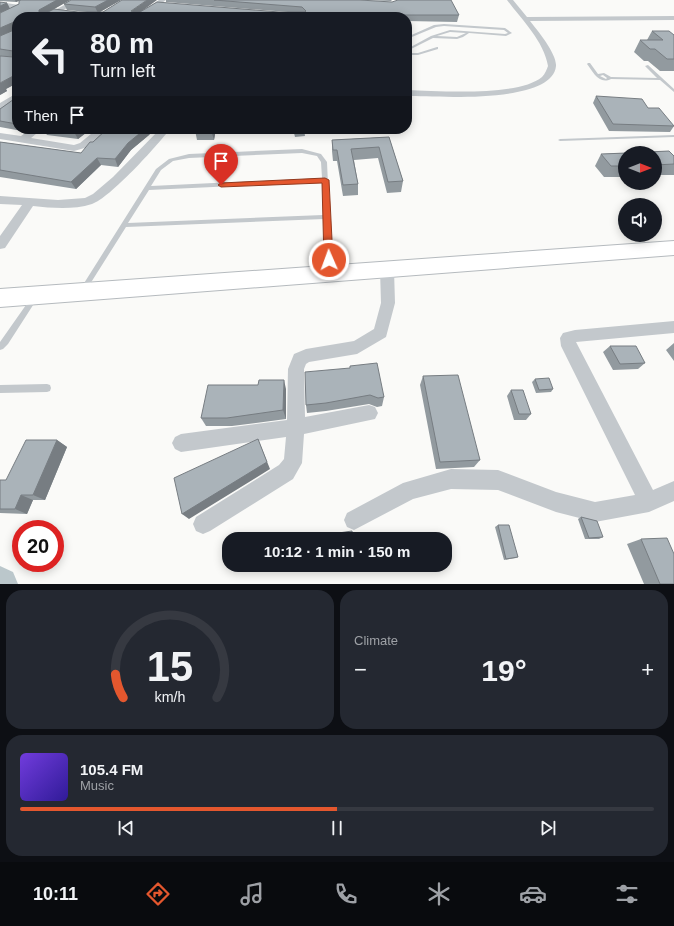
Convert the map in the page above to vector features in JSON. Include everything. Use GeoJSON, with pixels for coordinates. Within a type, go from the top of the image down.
{"type":"FeatureCollection","features":[{"type":"Feature","properties":{"kind":"main road"},"geometry":{"type":"LineString","coordinates":[[0,298],[674,248]]}},
{"type":"Feature","properties":{"kind":"street"},"geometry":{"type":"LineString","coordinates":[[55,12],[78,0]]}},
{"type":"Feature","properties":{"kind":"street"},"geometry":{"type":"LineString","coordinates":[[412,93],[500,92],[522,90],[538,85],[548,77],[553,68],[551,58],[510,0]]}},
{"type":"Feature","properties":{"kind":"street"},"geometry":{"type":"LineString","coordinates":[[147,12],[162,3]]}},
{"type":"Feature","properties":{"kind":"street"},"geometry":{"type":"LineString","coordinates":[[0,4],[20,5],[19,8],[0,18]]}},
{"type":"Feature","properties":{"kind":"street"},"geometry":{"type":"LineString","coordinates":[[524,19],[674,18]]}},
{"type":"Feature","properties":{"kind":"street"},"geometry":{"type":"LineString","coordinates":[[0,107],[12,99]]}},
{"type":"Feature","properties":{"kind":"street"},"geometry":{"type":"LineString","coordinates":[[22,140],[30,134]]}},
{"type":"Feature","properties":{"kind":"street"},"geometry":{"type":"LineString","coordinates":[[0,136],[74,148],[88,143],[98,134]]}},
{"type":"Feature","properties":{"kind":"street"},"geometry":{"type":"LineString","coordinates":[[0,211],[4,200],[73,204],[90,201],[104,192],[161,134]]}},
{"type":"Feature","properties":{"kind":"street"},"geometry":{"type":"LineString","coordinates":[[0,245],[31,202]]}},
{"type":"Feature","properties":{"kind":"street"},"geometry":{"type":"LineString","coordinates":[[203,524],[286,472],[293,463],[296,427],[296,369],[300,359],[306,356],[357,347],[381,333],[388,302],[388,270]]}},
{"type":"Feature","properties":{"kind":"street"},"geometry":{"type":"LineString","coordinates":[[649,502],[569,346],[568,338],[575,336],[674,327]]}},
{"type":"Feature","properties":{"kind":"street"},"geometry":{"type":"LineString","coordinates":[[181,443],[296,427],[369,413]]}},
{"type":"Feature","properties":{"kind":"street"},"geometry":{"type":"LineString","coordinates":[[354,520],[410,490],[451,479],[498,480],[556,502],[595,512],[649,502],[674,491]]}},
{"type":"Feature","properties":{"kind":"lane"},"geometry":{"type":"LineString","coordinates":[[412,36],[435,26],[444,25],[505,29],[510,33],[506,35],[450,31],[432,36],[414,46]]}},
{"type":"Feature","properties":{"kind":"lane"},"geometry":{"type":"LineString","coordinates":[[432,36],[459,37],[469,32]]}},
{"type":"Feature","properties":{"kind":"lane"},"geometry":{"type":"LineString","coordinates":[[414,46],[427,51]]}},
{"type":"Feature","properties":{"kind":"lane"},"geometry":{"type":"LineString","coordinates":[[412,55],[437,48]]}},
{"type":"Feature","properties":{"kind":"lane"},"geometry":{"type":"LineString","coordinates":[[589,64],[600,79],[606,80],[607,76]]}},
{"type":"Feature","properties":{"kind":"lane"},"geometry":{"type":"LineString","coordinates":[[594,64],[607,76]]}},
{"type":"Feature","properties":{"kind":"lane"},"geometry":{"type":"LineString","coordinates":[[647,66],[674,91]]}},
{"type":"Feature","properties":{"kind":"lane"},"geometry":{"type":"LineString","coordinates":[[598,75],[659,77]]}},
{"type":"Feature","properties":{"kind":"lane"},"geometry":{"type":"LineString","coordinates":[[560,140],[674,136]]}},
{"type":"Feature","properties":{"kind":"lane"},"geometry":{"type":"LineString","coordinates":[[82,292],[159,169],[171,160],[190,156],[302,151],[318,155],[324,162],[329,274]]}},
{"type":"Feature","properties":{"kind":"lane"},"geometry":{"type":"LineString","coordinates":[[147,188],[325,180]]}},
{"type":"Feature","properties":{"kind":"lane"},"geometry":{"type":"LineString","coordinates":[[124,225],[327,217]]}},
{"type":"Feature","properties":{"kind":"lane"},"geometry":{"type":"LineString","coordinates":[[0,347],[5,342],[36,295]]}},
{"type":"Feature","properties":{"kind":"lane"},"geometry":{"type":"LineString","coordinates":[[0,389],[47,388]]}},
{"type":"Feature","properties":{"kind":"building"},"geometry":{"type":"Polygon","coordinates":[[[57,0],[39,10],[39,12],[12,12],[12,23],[0,28],[0,13],[19,4],[19,1],[57,0]]]}},
{"type":"Feature","properties":{"kind":"building"},"geometry":{"type":"Polygon","coordinates":[[[71,0],[108,0],[95,7],[64,4],[71,0]]]}},
{"type":"Feature","properties":{"kind":"building"},"geometry":{"type":"Polygon","coordinates":[[[122,0],[147,0],[131,11],[133,12],[103,12],[122,0]]]}},
{"type":"Feature","properties":{"kind":"building"},"geometry":{"type":"Polygon","coordinates":[[[214,0],[360,0],[392,2],[398,0],[451,0],[459,15],[412,15],[412,12],[305,12],[306,11],[302,7],[214,0]]]}},
{"type":"Feature","properties":{"kind":"building"},"geometry":{"type":"Polygon","coordinates":[[[0,2],[7,3],[0,6],[0,2]]]}},
{"type":"Feature","properties":{"kind":"building"},"geometry":{"type":"Polygon","coordinates":[[[157,2],[279,12],[140,12],[157,2]]]}},
{"type":"Feature","properties":{"kind":"building"},"geometry":{"type":"Polygon","coordinates":[[[54,9],[78,12],[48,12],[54,9]]]}},
{"type":"Feature","properties":{"kind":"building"},"geometry":{"type":"Polygon","coordinates":[[[12,31],[12,51],[0,49],[0,36],[12,31]]]}},
{"type":"Feature","properties":{"kind":"building"},"geometry":{"type":"Polygon","coordinates":[[[652,31],[669,31],[674,35],[674,59],[667,59],[655,49],[650,49],[640,40],[663,40],[652,31]]]}},
{"type":"Feature","properties":{"kind":"building"},"geometry":{"type":"Polygon","coordinates":[[[0,56],[12,57],[12,77],[0,83],[0,56]]]}},
{"type":"Feature","properties":{"kind":"building"},"geometry":{"type":"Polygon","coordinates":[[[596,96],[642,99],[648,108],[659,108],[674,126],[613,124],[596,96]]]}},
{"type":"Feature","properties":{"kind":"building"},"geometry":{"type":"Polygon","coordinates":[[[12,101],[12,123],[0,121],[0,109],[12,101]]]}},
{"type":"Feature","properties":{"kind":"building"},"geometry":{"type":"Polygon","coordinates":[[[102,134],[139,134],[128,143],[115,159],[97,158],[71,182],[0,170],[0,142],[81,153],[90,142],[93,142],[102,134]]]}},
{"type":"Feature","properties":{"kind":"building"},"geometry":{"type":"Polygon","coordinates":[[[389,137],[403,181],[388,182],[379,147],[351,149],[358,184],[343,185],[337,150],[333,150],[332,140],[389,137]]]}},
{"type":"Feature","properties":{"kind":"building"},"geometry":{"type":"Polygon","coordinates":[[[662,151],[669,151],[674,156],[674,164],[662,165],[662,151]]]}},
{"type":"Feature","properties":{"kind":"building"},"geometry":{"type":"Polygon","coordinates":[[[618,153],[618,166],[611,166],[601,154],[618,153]]]}},
{"type":"Feature","properties":{"kind":"building"},"geometry":{"type":"Polygon","coordinates":[[[610,346],[636,346],[645,363],[620,364],[610,346]]]}},
{"type":"Feature","properties":{"kind":"building"},"geometry":{"type":"Polygon","coordinates":[[[377,363],[384,397],[378,398],[370,395],[306,405],[305,372],[350,368],[350,366],[377,363]]]}},
{"type":"Feature","properties":{"kind":"building"},"geometry":{"type":"Polygon","coordinates":[[[458,375],[480,460],[440,462],[423,376],[458,375]]]}},
{"type":"Feature","properties":{"kind":"building"},"geometry":{"type":"Polygon","coordinates":[[[549,378],[553,389],[539,390],[535,379],[549,378]]]}},
{"type":"Feature","properties":{"kind":"building"},"geometry":{"type":"Polygon","coordinates":[[[259,380],[284,380],[283,410],[227,418],[201,418],[208,385],[258,385],[259,380]]]}},
{"type":"Feature","properties":{"kind":"building"},"geometry":{"type":"Polygon","coordinates":[[[511,390],[523,390],[531,414],[519,414],[511,390]]]}},
{"type":"Feature","properties":{"kind":"building"},"geometry":{"type":"Polygon","coordinates":[[[258,439],[267,462],[182,514],[174,478],[258,439]]]}},
{"type":"Feature","properties":{"kind":"building"},"geometry":{"type":"Polygon","coordinates":[[[26,440],[57,440],[33,495],[21,495],[15,509],[0,509],[0,480],[6,480],[26,440]]]}},
{"type":"Feature","properties":{"kind":"building"},"geometry":{"type":"Polygon","coordinates":[[[581,517],[597,521],[603,537],[589,538],[581,517]]]}},
{"type":"Feature","properties":{"kind":"building"},"geometry":{"type":"Polygon","coordinates":[[[498,525],[509,525],[518,557],[506,559],[498,525]]]}},
{"type":"Feature","properties":{"kind":"building"},"geometry":{"type":"Polygon","coordinates":[[[667,538],[674,554],[674,584],[660,584],[641,539],[667,538]]]}},
{"type":"Feature","properties":{"kind":"route"},"geometry":{"type":"LineString","coordinates":[[221,185],[325,180],[329,260]]}}]}
